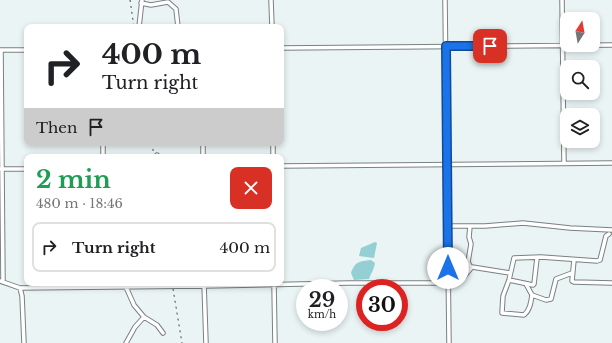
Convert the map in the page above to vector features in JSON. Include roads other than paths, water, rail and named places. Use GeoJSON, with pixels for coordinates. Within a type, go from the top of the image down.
{"type":"FeatureCollection","features":[{"type":"Feature","properties":{"kind":"street"},"geometry":{"type":"LineString","coordinates":[[271,0],[272,24]]}},
{"type":"Feature","properties":{"kind":"street"},"geometry":{"type":"LineString","coordinates":[[445,0],[449,343]]}},
{"type":"Feature","properties":{"kind":"street"},"geometry":{"type":"LineString","coordinates":[[562,0],[562,12]]}},
{"type":"Feature","properties":{"kind":"street"},"geometry":{"type":"LineString","coordinates":[[140,24],[142,2],[155,5],[168,2],[175,8],[178,24]]}},
{"type":"Feature","properties":{"kind":"street"},"geometry":{"type":"LineString","coordinates":[[600,45],[612,45]]}},
{"type":"Feature","properties":{"kind":"street"},"geometry":{"type":"LineString","coordinates":[[284,48],[560,46]]}},
{"type":"Feature","properties":{"kind":"street"},"geometry":{"type":"LineString","coordinates":[[24,50],[1,50],[2,282],[20,288],[76,286]]}},
{"type":"Feature","properties":{"kind":"street"},"geometry":{"type":"LineString","coordinates":[[562,52],[564,163]]}},
{"type":"Feature","properties":{"kind":"street"},"geometry":{"type":"LineString","coordinates":[[284,166],[612,163]]}},
{"type":"Feature","properties":{"kind":"street"},"geometry":{"type":"LineString","coordinates":[[1,169],[24,169]]}},
{"type":"Feature","properties":{"kind":"street"},"geometry":{"type":"LineString","coordinates":[[448,226],[523,223],[570,228],[612,230]]}},
{"type":"Feature","properties":{"kind":"street"},"geometry":{"type":"LineString","coordinates":[[470,226],[469,237],[471,244],[468,262],[471,268]]}},
{"type":"Feature","properties":{"kind":"street"},"geometry":{"type":"LineString","coordinates":[[532,294],[530,306],[526,314],[502,313],[503,296],[509,280],[514,258],[597,261],[600,260],[606,236],[609,234]]}},
{"type":"Feature","properties":{"kind":"street"},"geometry":{"type":"LineString","coordinates":[[509,280],[533,285],[537,258]]}},
{"type":"Feature","properties":{"kind":"street"},"geometry":{"type":"LineString","coordinates":[[574,260],[572,281],[612,283]]}},
{"type":"Feature","properties":{"kind":"street"},"geometry":{"type":"LineString","coordinates":[[284,284],[454,283],[461,280],[471,268]]}},
{"type":"Feature","properties":{"kind":"street"},"geometry":{"type":"LineString","coordinates":[[471,268],[510,273]]}},
{"type":"Feature","properties":{"kind":"street"},"geometry":{"type":"LineString","coordinates":[[526,284],[532,294],[546,300],[551,299],[556,279],[572,273]]}},
{"type":"Feature","properties":{"kind":"street"},"geometry":{"type":"LineString","coordinates":[[115,286],[165,286]]}},
{"type":"Feature","properties":{"kind":"street"},"geometry":{"type":"LineString","coordinates":[[204,286],[206,343]]}},
{"type":"Feature","properties":{"kind":"street"},"geometry":{"type":"LineString","coordinates":[[274,286],[275,343]]}},
{"type":"Feature","properties":{"kind":"street"},"geometry":{"type":"LineString","coordinates":[[126,287],[134,305],[144,317],[157,325],[163,333]]}},
{"type":"Feature","properties":{"kind":"street"},"geometry":{"type":"LineString","coordinates":[[20,288],[22,296],[24,343]]}},
{"type":"Feature","properties":{"kind":"street"},"geometry":{"type":"LineString","coordinates":[[133,343],[127,341],[135,327],[144,317]]}},
{"type":"Feature","properties":{"kind":"railway"},"geometry":{"type":"LineString","coordinates":[[130,0],[134,24]]}},
{"type":"Feature","properties":{"kind":"railway"},"geometry":{"type":"LineString","coordinates":[[152,146],[154,154]]}},
{"type":"Feature","properties":{"kind":"railway"},"geometry":{"type":"LineString","coordinates":[[172,286],[182,343]]}}]}
